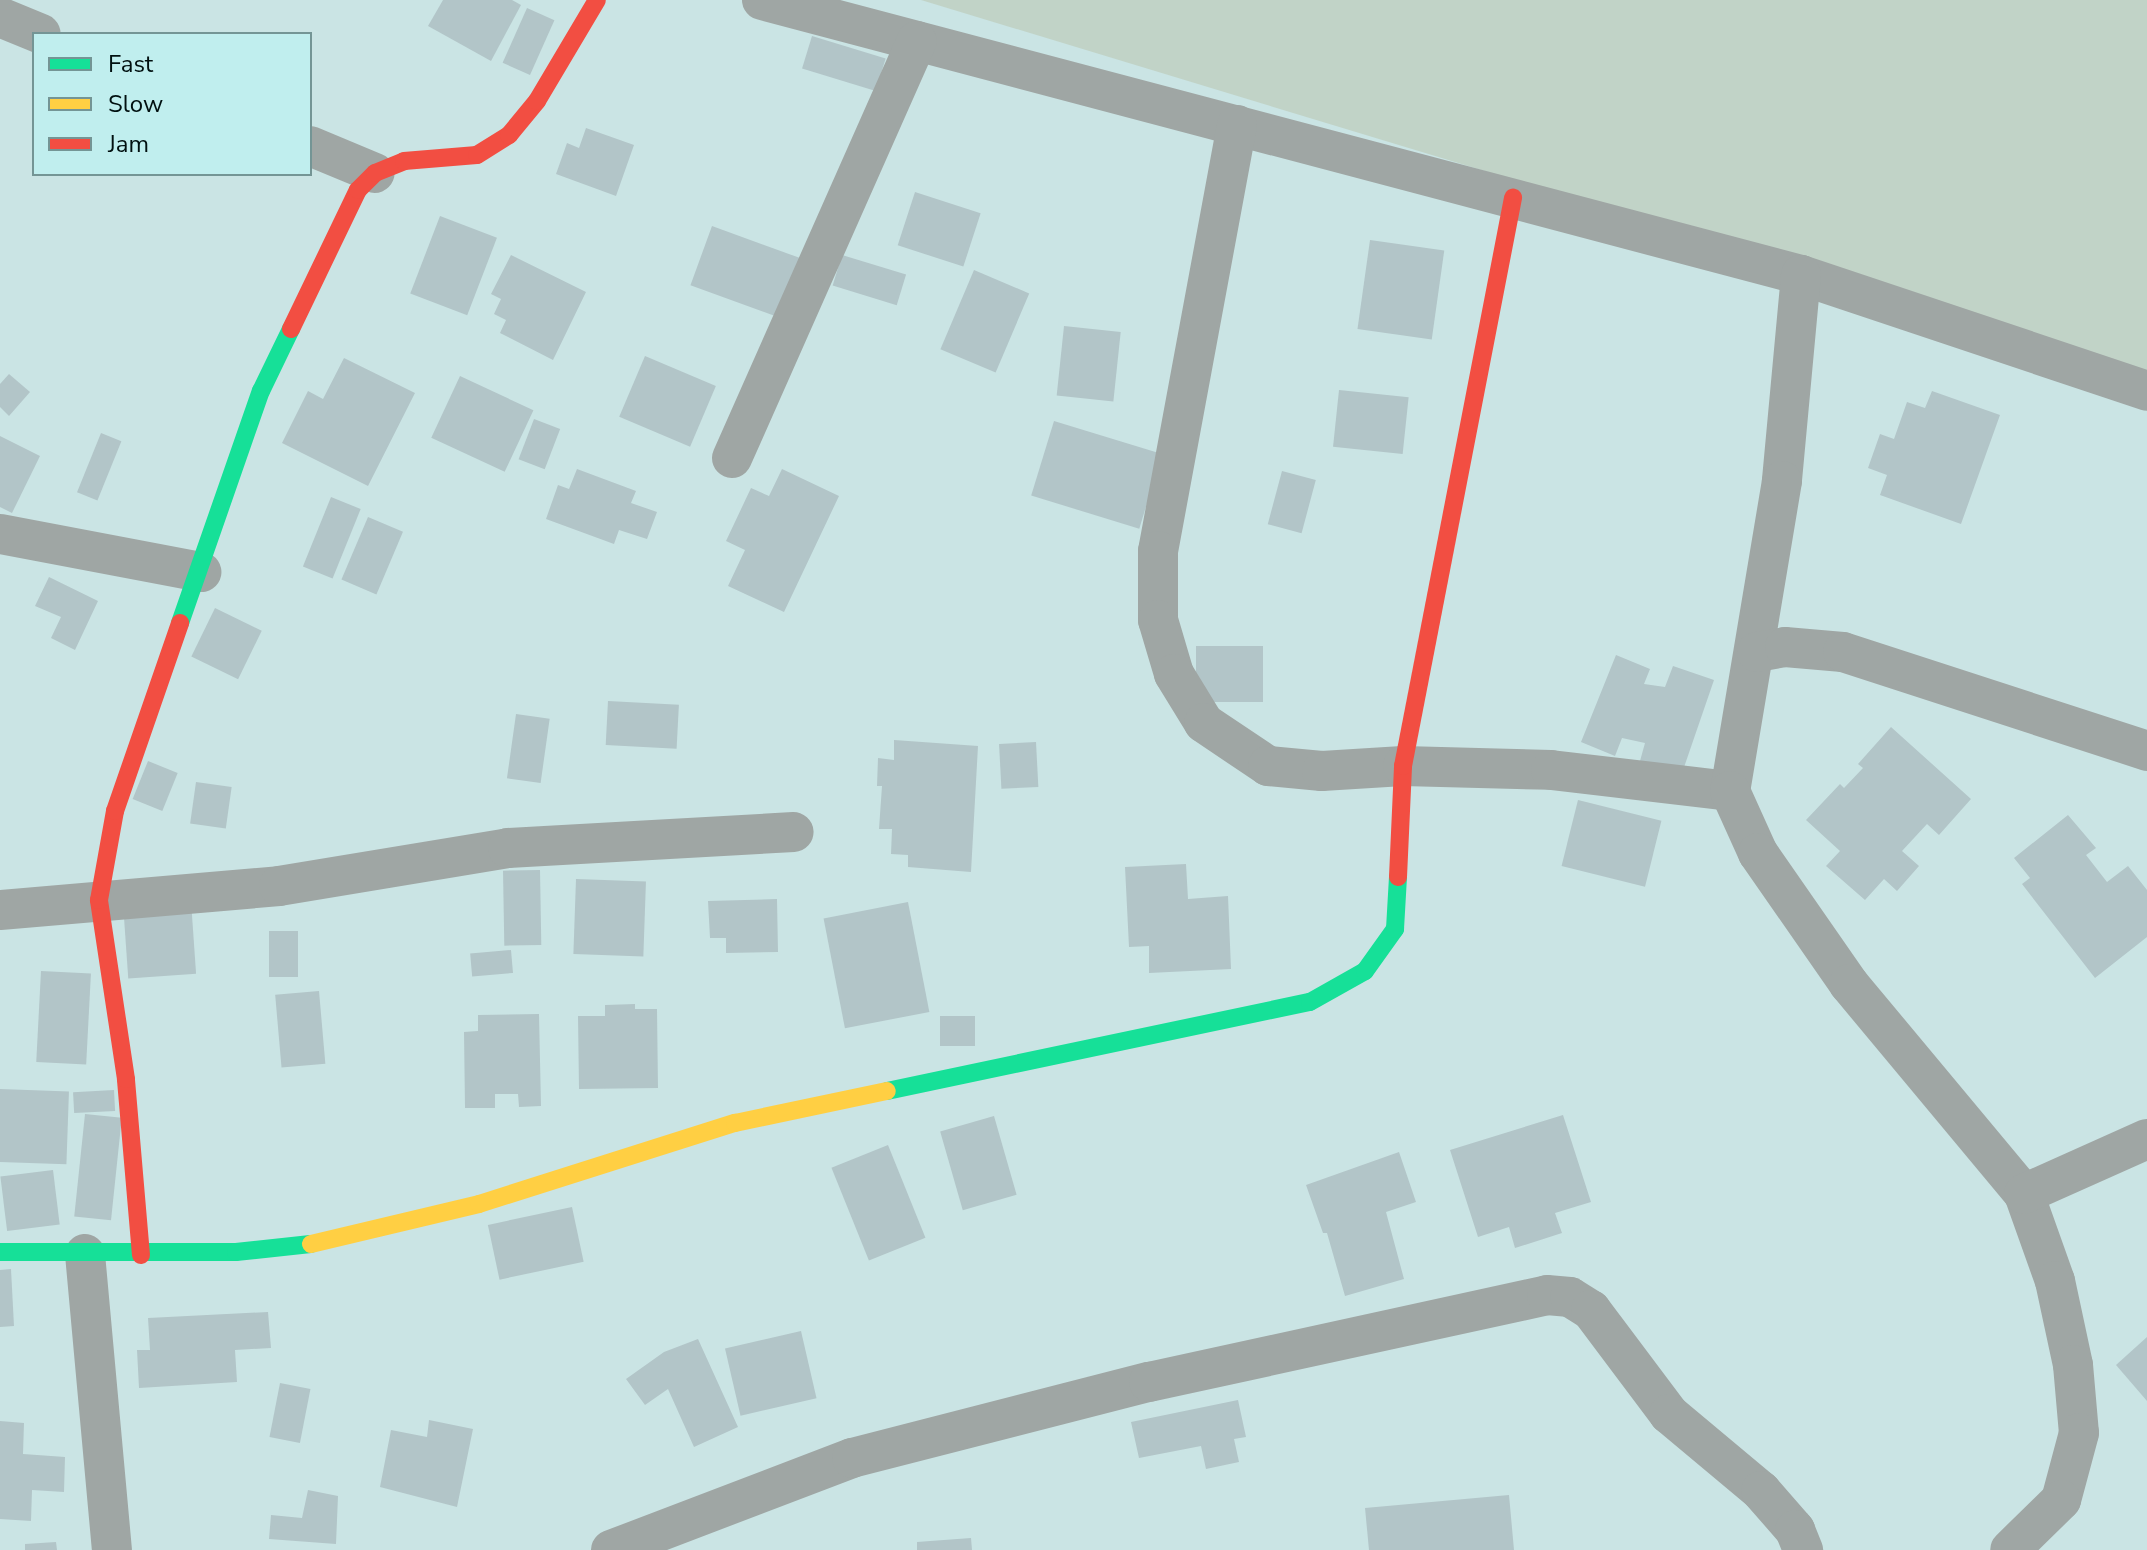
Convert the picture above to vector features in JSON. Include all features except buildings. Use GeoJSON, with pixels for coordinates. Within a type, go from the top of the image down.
{"type":"FeatureCollection","features":[{"type":"Feature","properties":{"kind":"street"},"geometry":{"type":"LineString","coordinates":[[141,1255],[126,1079],[99,900],[115,811],[201,572],[261,391],[358,190],[375,173],[404,161],[477,155],[509,135],[537,101],[597,0]]}},
{"type":"Feature","properties":{"kind":"street"},"geometry":{"type":"LineString","coordinates":[[762,0],[1801,275],[2147,391]]}},
{"type":"Feature","properties":{"kind":"street"},"geometry":{"type":"LineString","coordinates":[[0,17],[36,32]]}},
{"type":"Feature","properties":{"kind":"street"},"geometry":{"type":"LineString","coordinates":[[732,458],[917,41]]}},
{"type":"Feature","properties":{"kind":"street"},"geometry":{"type":"LineString","coordinates":[[1237,125],[1158,551],[1158,620],[1174,674],[1204,723],[1268,766],[1322,771],[1403,766],[1551,770],[1730,791]]}},
{"type":"Feature","properties":{"kind":"street"},"geometry":{"type":"LineString","coordinates":[[312,147],[375,173]]}},
{"type":"Feature","properties":{"kind":"street"},"geometry":{"type":"LineString","coordinates":[[0,1252],[141,1255],[320,1243],[479,1204],[735,1123],[1310,1002],[1365,971],[1395,929],[1403,766],[1513,198]]}},
{"type":"Feature","properties":{"kind":"street"},"geometry":{"type":"LineString","coordinates":[[1801,275],[1782,481],[1757,652],[1734,749],[1730,791],[1758,853],[1849,984],[2024,1194],[2055,1281],[2073,1365],[2079,1433],[2061,1500],[2010,1550]]}},
{"type":"Feature","properties":{"kind":"street"},"geometry":{"type":"LineString","coordinates":[[5,542],[201,572]]}},
{"type":"Feature","properties":{"kind":"street"},"geometry":{"type":"LineString","coordinates":[[1757,652],[1785,647],[1843,652],[2147,751]]}},
{"type":"Feature","properties":{"kind":"street"},"geometry":{"type":"LineString","coordinates":[[0,910],[279,886],[508,848],[794,832]]}},
{"type":"Feature","properties":{"kind":"street"},"geometry":{"type":"LineString","coordinates":[[2024,1194],[2147,1139]]}},
{"type":"Feature","properties":{"kind":"street"},"geometry":{"type":"LineString","coordinates":[[85,1254],[112,1550]]}},
{"type":"Feature","properties":{"kind":"street"},"geometry":{"type":"LineString","coordinates":[[611,1550],[852,1458],[1149,1382],[1547,1295],[1570,1297],[1591,1310],[1669,1414],[1761,1491],[1795,1530],[1803,1550]]}},
{"type":"Feature","properties":{"kind":"green space"},"geometry":{"type":"Polygon","coordinates":[[[921,0],[2147,0],[2147,372],[921,0]]]}},
{"type":"Feature","properties":{"kind":"traffic: fast"},"geometry":{"type":"LineString","coordinates":[[180,623],[261,391],[291,329]]}},
{"type":"Feature","properties":{"kind":"traffic: fast"},"geometry":{"type":"LineString","coordinates":[[887,1091],[1310,1002],[1365,971],[1395,929],[1398,877]]}},
{"type":"Feature","properties":{"kind":"traffic: fast"},"geometry":{"type":"LineString","coordinates":[[0,1252],[236,1252],[311,1244]]}},
{"type":"Feature","properties":{"kind":"traffic: slow"},"geometry":{"type":"LineString","coordinates":[[311,1244],[479,1204],[735,1123],[887,1091]]}},
{"type":"Feature","properties":{"kind":"traffic: jam"},"geometry":{"type":"LineString","coordinates":[[291,329],[358,190],[375,173],[404,161],[477,155],[509,135],[537,101],[597,0]]}},
{"type":"Feature","properties":{"kind":"traffic: jam"},"geometry":{"type":"LineString","coordinates":[[1398,877],[1403,766],[1513,198]]}},
{"type":"Feature","properties":{"kind":"traffic: jam"},"geometry":{"type":"LineString","coordinates":[[141,1255],[126,1079],[99,900],[115,811],[180,623]]}}]}
